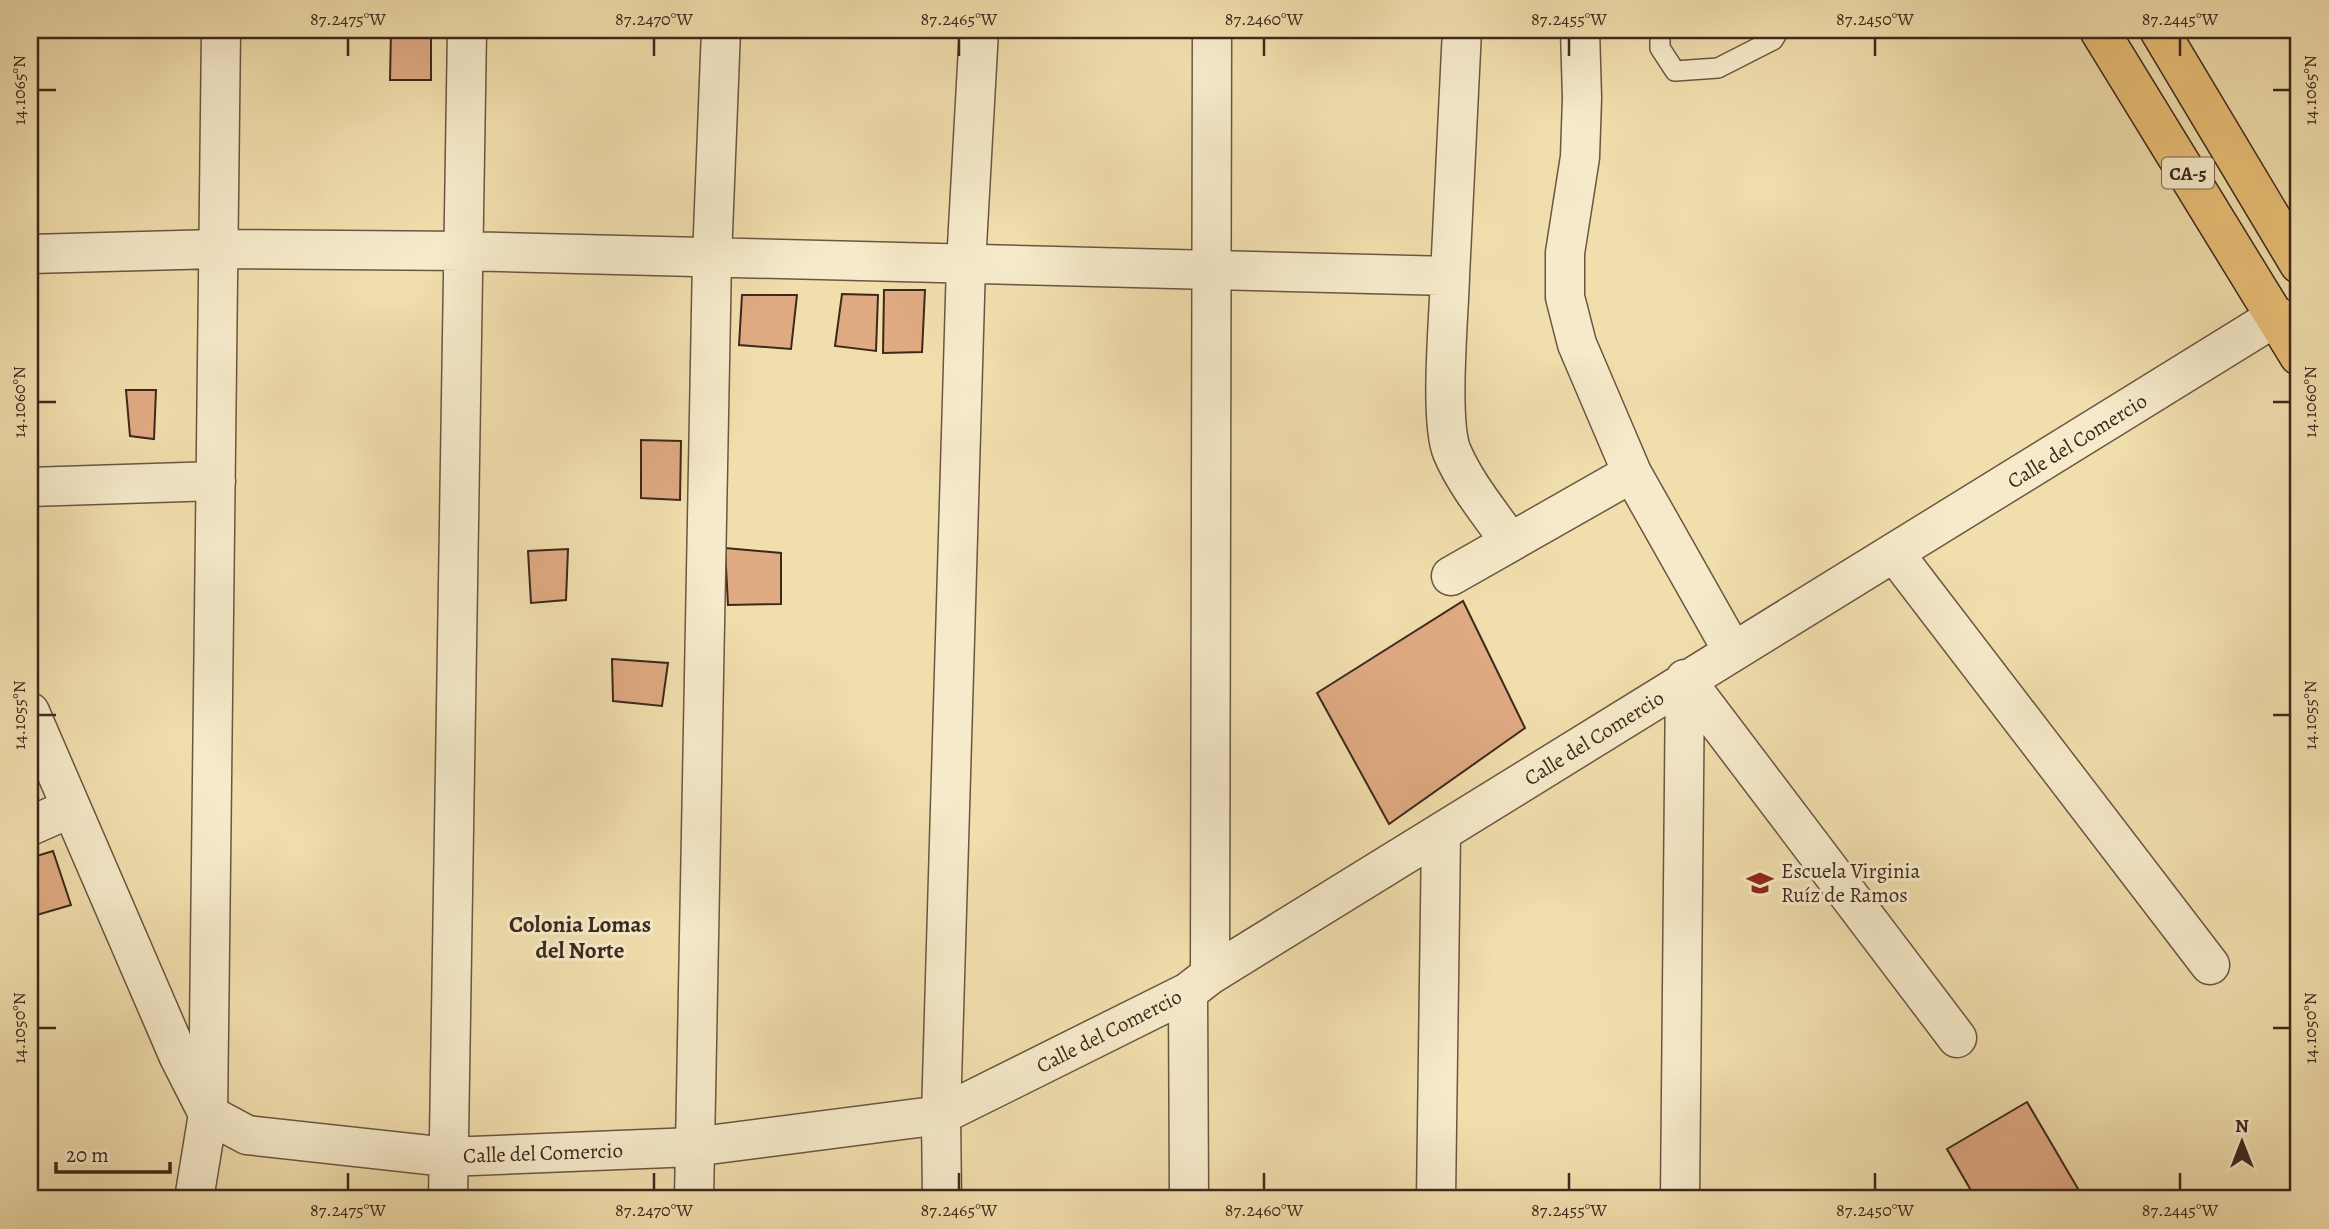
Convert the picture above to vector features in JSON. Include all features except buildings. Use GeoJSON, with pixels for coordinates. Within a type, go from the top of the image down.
{"type":"FeatureCollection","features":[{"type":"Feature","properties":{"kind":"highway","name":"CA-5"},"geometry":{"type":"LineString","coordinates":[[2099,30],[2277,316],[2299,356]]}},
{"type":"Feature","properties":{"kind":"highway","name":"CA-5"},"geometry":{"type":"LineString","coordinates":[[2159,30],[2299,264]]}},
{"type":"Feature","properties":{"kind":"street"},"geometry":{"type":"LineString","coordinates":[[194,1199],[208,1114],[221,30]]}},
{"type":"Feature","properties":{"kind":"street"},"geometry":{"type":"LineString","coordinates":[[448,1199],[467,30]]}},
{"type":"Feature","properties":{"kind":"street"},"geometry":{"type":"LineString","coordinates":[[694,1199],[712,258],[721,30]]}},
{"type":"Feature","properties":{"kind":"street"},"geometry":{"type":"LineString","coordinates":[[942,1199],[941,1115],[966,264],[979,30]]}},
{"type":"Feature","properties":{"kind":"street"},"geometry":{"type":"LineString","coordinates":[[1189,1199],[1199,983],[1213,270],[1212,30]]}},
{"type":"Feature","properties":{"kind":"street"},"geometry":{"type":"LineString","coordinates":[[1462,30],[1446,424],[1451,450],[1470,486],[1510,542]]}},
{"type":"Feature","properties":{"kind":"street"},"geometry":{"type":"LineString","coordinates":[[1580,30],[1580,157],[1565,253],[1565,297],[1577,344],[1632,473],[1732,650]]}},
{"type":"Feature","properties":{"kind":"street"},"geometry":{"type":"LineString","coordinates":[[30,254],[217,248],[463,251],[1450,276]]}},
{"type":"Feature","properties":{"kind":"street","name":"Calle del Comercio"},"geometry":{"type":"LineString","coordinates":[[208,1114],[247,1135],[447,1157],[693,1147],[941,1115],[1199,983],[1441,835],[1732,650],[1895,554],[2277,316]]}},
{"type":"Feature","properties":{"kind":"street"},"geometry":{"type":"LineString","coordinates":[[1451,576],[1632,473]]}},
{"type":"Feature","properties":{"kind":"street"},"geometry":{"type":"LineString","coordinates":[[30,487],[216,481]]}},
{"type":"Feature","properties":{"kind":"street"},"geometry":{"type":"LineString","coordinates":[[1895,554],[2210,965]]}},
{"type":"Feature","properties":{"kind":"street"},"geometry":{"type":"LineString","coordinates":[[1685,680],[1957,1038]]}},
{"type":"Feature","properties":{"kind":"street"},"geometry":{"type":"LineString","coordinates":[[1680,1199],[1685,680]]}},
{"type":"Feature","properties":{"kind":"street"},"geometry":{"type":"LineString","coordinates":[[30,712],[69,809],[179,1057],[208,1114]]}},
{"type":"Feature","properties":{"kind":"street"},"geometry":{"type":"LineString","coordinates":[[30,826],[69,809]]}},
{"type":"Feature","properties":{"kind":"street"},"geometry":{"type":"LineString","coordinates":[[1436,1199],[1441,835]]}},
{"type":"Feature","properties":{"kind":"lane"},"geometry":{"type":"LineString","coordinates":[[1660,30],[1660,48],[1675,71],[1718,68],[1773,40],[1779,30]]}},
{"type":"Feature","properties":{"kind":"place","name":"Escuela Virginia Ruíz de Ramos"},"geometry":{"type":"Point","coordinates":[1760,883]}},
{"type":"Feature","properties":{"kind":"district","name":"Colonia Lomas del Norte"},"geometry":{"type":"Point","coordinates":[580,937]}}]}
